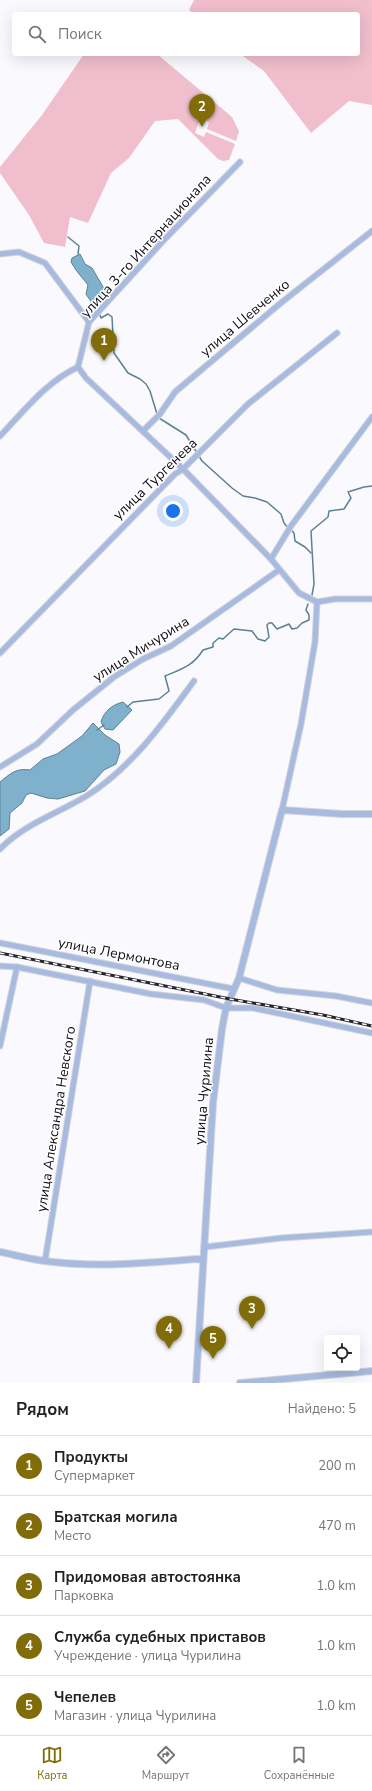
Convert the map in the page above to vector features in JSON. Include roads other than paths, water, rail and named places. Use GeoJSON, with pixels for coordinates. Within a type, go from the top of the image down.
{"type":"FeatureCollection","features":[{"type":"Feature","properties":{"kind":"street","name":"улица 3-го Интернационала"},"geometry":{"type":"LineString","coordinates":[[78,368],[89,322],[164,240],[240,162]]}},
{"type":"Feature","properties":{"kind":"street","name":"улица Шевченко"},"geometry":{"type":"LineString","coordinates":[[143,431],[160,414],[175,392],[282,302],[372,232]]}},
{"type":"Feature","properties":{"kind":"street"},"geometry":{"type":"LineString","coordinates":[[0,254],[18,252],[45,263],[89,322]]}},
{"type":"Feature","properties":{"kind":"street","name":"улица Тургенева"},"geometry":{"type":"LineString","coordinates":[[0,653],[175,474],[183,469],[248,404],[337,333]]}},
{"type":"Feature","properties":{"kind":"street"},"geometry":{"type":"LineString","coordinates":[[0,436],[49,385],[63,374],[78,368],[86,378],[183,469],[271,559],[300,593],[317,602],[335,599],[372,599]]}},
{"type":"Feature","properties":{"kind":"street"},"geometry":{"type":"LineString","coordinates":[[271,559],[291,526],[372,417]]}},
{"type":"Feature","properties":{"kind":"street","name":"улица Мичурина"},"geometry":{"type":"LineString","coordinates":[[0,767],[37,744],[73,710],[114,677],[143,659],[171,646],[279,570]]}},
{"type":"Feature","properties":{"kind":"street"},"geometry":{"type":"LineString","coordinates":[[317,602],[315,642],[301,724],[282,810],[342,814],[372,814]]}},
{"type":"Feature","properties":{"kind":"street"},"geometry":{"type":"LineString","coordinates":[[0,849],[10,838],[47,816],[88,795],[110,779],[161,725],[194,681]]}},
{"type":"Feature","properties":{"kind":"street","name":"улица Чурилина"},"geometry":{"type":"LineString","coordinates":[[196,1383],[213,1103],[222,1029],[226,1008],[239,978],[282,810]]}},
{"type":"Feature","properties":{"kind":"street","name":"улица Лермонтова"},"geometry":{"type":"LineString","coordinates":[[0,943],[234,989]]}},
{"type":"Feature","properties":{"kind":"street"},"geometry":{"type":"LineString","coordinates":[[0,966],[17,967],[151,994],[204,1000],[226,1008],[252,1008],[372,1033]]}},
{"type":"Feature","properties":{"kind":"street"},"geometry":{"type":"LineString","coordinates":[[0,1046],[17,967]]}},
{"type":"Feature","properties":{"kind":"street"},"geometry":{"type":"LineString","coordinates":[[239,978],[277,990],[336,996],[372,1004]]}},
{"type":"Feature","properties":{"kind":"street","name":"улица Александра Невского"},"geometry":{"type":"LineString","coordinates":[[45,1261],[90,981]]}},
{"type":"Feature","properties":{"kind":"street"},"geometry":{"type":"LineString","coordinates":[[205,1247],[281,1238],[372,1232]]}},
{"type":"Feature","properties":{"kind":"street"},"geometry":{"type":"LineString","coordinates":[[0,1252],[45,1261],[83,1264],[150,1263],[197,1259],[203,1260]]}},
{"type":"Feature","properties":{"kind":"street"},"geometry":{"type":"LineString","coordinates":[[240,1383],[372,1371]]}},
{"type":"Feature","properties":{"kind":"water"},"geometry":{"type":"Polygon","coordinates":[[[80,254],[85,264],[92,268],[106,292],[105,296],[96,305],[92,303],[86,294],[88,285],[71,262],[72,258],[80,254]]]}},
{"type":"Feature","properties":{"kind":"water"},"geometry":{"type":"Polygon","coordinates":[[[123,702],[132,710],[113,730],[105,729],[101,722],[106,712],[115,705],[123,702]]]}},
{"type":"Feature","properties":{"kind":"water"},"geometry":{"type":"Polygon","coordinates":[[[93,723],[105,735],[119,744],[120,752],[116,764],[104,770],[85,791],[58,799],[47,798],[31,793],[26,795],[22,803],[10,813],[9,829],[0,836],[0,782],[14,772],[30,770],[43,759],[57,754],[82,736],[93,723]]]}},
{"type":"Feature","properties":{"kind":"waterway"},"geometry":{"type":"LineString","coordinates":[[68,237],[79,246],[78,254]]}},
{"type":"Feature","properties":{"kind":"waterway"},"geometry":{"type":"LineString","coordinates":[[99,313],[101,318],[108,314],[112,317],[114,353],[128,373],[146,384],[150,391],[157,414]]}},
{"type":"Feature","properties":{"kind":"waterway"},"geometry":{"type":"LineString","coordinates":[[159,418],[186,435],[202,461],[232,488],[243,496],[267,502],[281,514],[284,523],[288,528]]}},
{"type":"Feature","properties":{"kind":"waterway"},"geometry":{"type":"LineString","coordinates":[[312,595],[314,584],[311,531],[328,517],[329,511],[344,509],[351,498],[348,492],[372,486]]}},
{"type":"Feature","properties":{"kind":"waterway"},"geometry":{"type":"LineString","coordinates":[[291,530],[294,533],[295,541],[311,553]]}},
{"type":"Feature","properties":{"kind":"waterway"},"geometry":{"type":"LineString","coordinates":[[127,707],[133,702],[159,699],[169,691],[165,676],[182,669],[191,663],[203,650],[213,647],[213,643],[219,638],[223,639],[234,629],[252,631],[258,639],[265,641],[269,637],[267,625],[269,623],[272,623],[277,629],[289,624],[292,629],[297,628],[302,623],[309,620],[309,615],[306,610],[308,604]]}},
{"type":"Feature","properties":{"kind":"waterway"},"geometry":{"type":"LineString","coordinates":[[97,730],[104,725]]}},
{"type":"Feature","properties":{"kind":"railway"},"geometry":{"type":"LineString","coordinates":[[0,953],[230,999],[323,1015],[372,1026]]}},
{"type":"Feature","properties":{"kind":"place","name":"Братская могила"},"geometry":{"type":"Point","coordinates":[202,127]}},
{"type":"Feature","properties":{"kind":"place","name":"Продукты"},"geometry":{"type":"Point","coordinates":[104,361]}},
{"type":"Feature","properties":{"kind":"place","name":"Придомовая автостоянка"},"geometry":{"type":"Point","coordinates":[252,1329]}},
{"type":"Feature","properties":{"kind":"place","name":"Служба судебных приставов"},"geometry":{"type":"Point","coordinates":[169,1349]}},
{"type":"Feature","properties":{"kind":"place","name":"Чепелев"},"geometry":{"type":"Point","coordinates":[213,1359]}}]}
